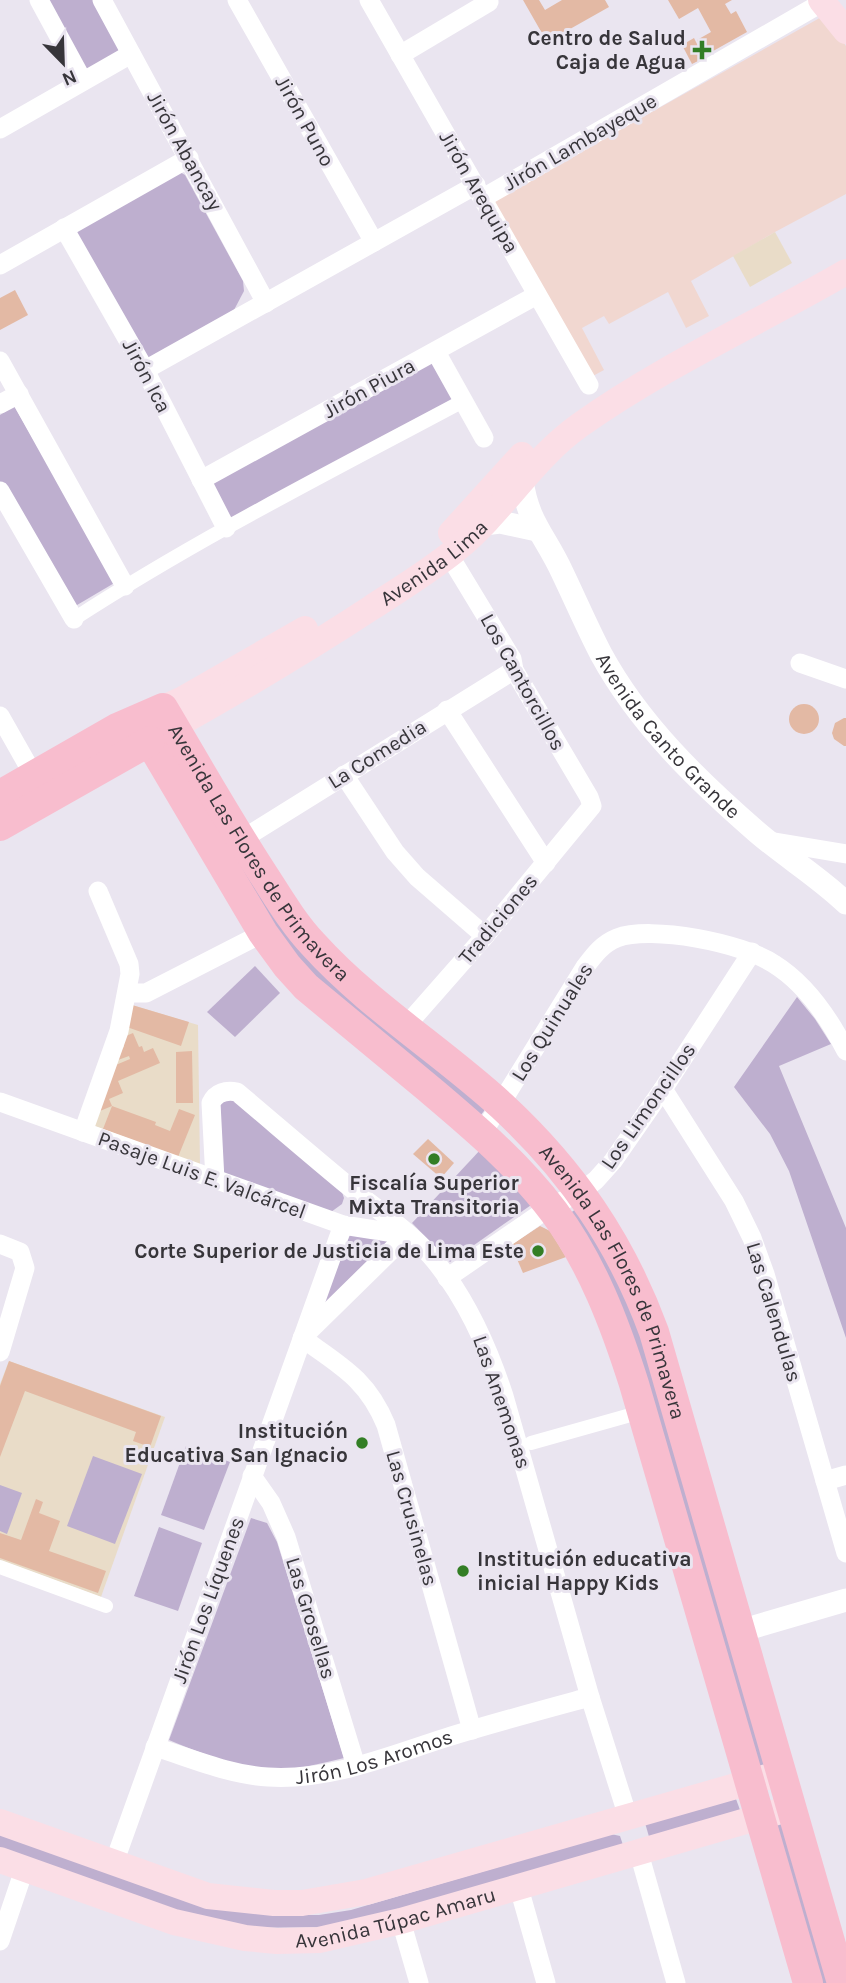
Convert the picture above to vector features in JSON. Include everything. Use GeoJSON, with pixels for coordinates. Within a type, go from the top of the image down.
{"type":"FeatureCollection","features":[{"type":"Feature","properties":{"kind":"main road"},"geometry":{"type":"LineString","coordinates":[[822,1],[846,32]]}},
{"type":"Feature","properties":{"kind":"main road","name":"Avenida Lima"},"geometry":{"type":"LineString","coordinates":[[0,826],[156,724],[353,620],[449,555],[521,456],[564,418],[613,386],[846,254]]}},
{"type":"Feature","properties":{"kind":"main road","name":"Avenida Lima"},"geometry":{"type":"LineString","coordinates":[[0,795],[117,729],[156,724],[183,699],[377,587],[477,519],[522,480],[557,443],[615,401],[846,272]]}},
{"type":"Feature","properties":{"kind":"main road","name":"Avenida Las Flores de Primavera"},"geometry":{"type":"LineString","coordinates":[[156,724],[311,942],[341,973],[501,1105],[581,1192],[621,1256],[650,1323],[842,1983]]}},
{"type":"Feature","properties":{"kind":"main road","name":"Avenida Las Flores de Primavera"},"geometry":{"type":"LineString","coordinates":[[156,724],[263,933],[287,967],[306,987],[482,1134],[524,1176],[550,1207],[582,1258],[621,1343],[808,1983]]}},
{"type":"Feature","properties":{"kind":"main road","name":"Avenida Túpac Amaru"},"geometry":{"type":"LineString","coordinates":[[0,1822],[208,1896],[302,1903],[366,1892],[781,1773]]}},
{"type":"Feature","properties":{"kind":"main road","name":"Avenida Túpac Amaru"},"geometry":{"type":"LineString","coordinates":[[12,1865],[174,1922],[245,1938],[277,1941],[319,1940],[401,1921],[519,1888],[791,1808]]}},
{"type":"Feature","properties":{"kind":"street"},"geometry":{"type":"LineString","coordinates":[[39,0],[83,81]]}},
{"type":"Feature","properties":{"kind":"street","name":"Jirón Abancay"},"geometry":{"type":"LineString","coordinates":[[102,0],[266,303]]}},
{"type":"Feature","properties":{"kind":"street","name":"Jirón Puno"},"geometry":{"type":"LineString","coordinates":[[237,0],[374,242]]}},
{"type":"Feature","properties":{"kind":"street","name":"Jirón Arequipa"},"geometry":{"type":"LineString","coordinates":[[369,0],[589,385]]}},
{"type":"Feature","properties":{"kind":"street","name":"Jirón Lambayeque"},"geometry":{"type":"LineString","coordinates":[[145,370],[374,242],[479,192],[822,1]]}},
{"type":"Feature","properties":{"kind":"street"},"geometry":{"type":"LineString","coordinates":[[400,55],[489,2]]}},
{"type":"Feature","properties":{"kind":"street"},"geometry":{"type":"LineString","coordinates":[[0,129],[131,54]]}},
{"type":"Feature","properties":{"kind":"street"},"geometry":{"type":"LineString","coordinates":[[0,265],[189,158]]}},
{"type":"Feature","properties":{"kind":"street","name":"Jirón Ica"},"geometry":{"type":"LineString","coordinates":[[64,228],[145,370],[226,528]]}},
{"type":"Feature","properties":{"kind":"street","name":"Jirón Piura"},"geometry":{"type":"LineString","coordinates":[[201,480],[537,295]]}},
{"type":"Feature","properties":{"kind":"street"},"geometry":{"type":"LineString","coordinates":[[436,352],[484,438]]}},
{"type":"Feature","properties":{"kind":"street"},"geometry":{"type":"LineString","coordinates":[[0,361],[125,586]]}},
{"type":"Feature","properties":{"kind":"street"},"geometry":{"type":"LineString","coordinates":[[0,404],[19,394]]}},
{"type":"Feature","properties":{"kind":"street"},"geometry":{"type":"LineString","coordinates":[[0,491],[74,619],[125,586],[226,528],[463,401]]}},
{"type":"Feature","properties":{"kind":"street","name":"Avenida Canto Grande"},"geometry":{"type":"LineString","coordinates":[[522,480],[529,513],[537,530],[561,569],[601,653],[640,711],[692,773],[769,841],[846,903]]}},
{"type":"Feature","properties":{"kind":"street"},"geometry":{"type":"LineString","coordinates":[[477,519],[537,530]]}},
{"type":"Feature","properties":{"kind":"street","name":"Los Cantorcillos"},"geometry":{"type":"LineString","coordinates":[[449,555],[512,659],[514,670],[592,802],[590,810]]}},
{"type":"Feature","properties":{"kind":"street"},"geometry":{"type":"LineString","coordinates":[[800,663],[846,679]]}},
{"type":"Feature","properties":{"kind":"street","name":"La Comedia"},"geometry":{"type":"LineString","coordinates":[[241,840],[514,670]]}},
{"type":"Feature","properties":{"kind":"street"},"geometry":{"type":"LineString","coordinates":[[447,710],[546,863]]}},
{"type":"Feature","properties":{"kind":"street"},"geometry":{"type":"LineString","coordinates":[[0,716],[34,776]]}},
{"type":"Feature","properties":{"kind":"street"},"geometry":{"type":"LineString","coordinates":[[344,775],[395,852],[417,877],[485,936]]}},
{"type":"Feature","properties":{"kind":"street","name":"Tradiciones"},"geometry":{"type":"LineString","coordinates":[[405,1027],[590,810]]}},
{"type":"Feature","properties":{"kind":"street"},"geometry":{"type":"LineString","coordinates":[[769,841],[846,853]]}},
{"type":"Feature","properties":{"kind":"street"},"geometry":{"type":"LineString","coordinates":[[83,1132],[112,1053],[127,993],[129,964],[98,891]]}},
{"type":"Feature","properties":{"kind":"street"},"geometry":{"type":"LineString","coordinates":[[127,993],[146,993],[263,933]]}},
{"type":"Feature","properties":{"kind":"street","name":"Los Quinuales"},"geometry":{"type":"LineString","coordinates":[[482,1134],[585,967],[600,947],[618,937],[641,934],[687,936],[752,952],[774,963],[801,988],[827,1018],[846,1051]]}},
{"type":"Feature","properties":{"kind":"street","name":"Los Limoncillos"},"geometry":{"type":"LineString","coordinates":[[447,1278],[550,1207],[581,1192],[596,1180],[613,1161],[663,1089],[752,952]]}},
{"type":"Feature","properties":{"kind":"street","name":"Las Calendulas"},"geometry":{"type":"LineString","coordinates":[[663,1089],[728,1190],[752,1238],[846,1553]]}},
{"type":"Feature","properties":{"kind":"street","name":"Las Anemonas"},"geometry":{"type":"LineString","coordinates":[[215,1180],[211,1103],[220,1093],[237,1092],[407,1235],[429,1255],[447,1278],[475,1325],[496,1371],[590,1697],[628,1817]]}},
{"type":"Feature","properties":{"kind":"street","name":"Pasaje Luis E. Valcárcel"},"geometry":{"type":"LineString","coordinates":[[0,1102],[343,1225],[407,1235]]}},
{"type":"Feature","properties":{"kind":"street","name":"Jirón Los Líquenes"},"geometry":{"type":"LineString","coordinates":[[114,1863],[343,1225]]}},
{"type":"Feature","properties":{"kind":"street","name":"Jirón Los Líquenes"},"geometry":{"type":"LineString","coordinates":[[302,1338],[407,1235]]}},
{"type":"Feature","properties":{"kind":"street"},"geometry":{"type":"LineString","coordinates":[[0,1244],[20,1252],[25,1268],[1,1344]]}},
{"type":"Feature","properties":{"kind":"street","name":"Las Crusinelas"},"geometry":{"type":"LineString","coordinates":[[302,1338],[349,1371],[377,1403],[386,1425],[472,1730]]}},
{"type":"Feature","properties":{"kind":"street"},"geometry":{"type":"LineString","coordinates":[[531,1443],[627,1416]]}},
{"type":"Feature","properties":{"kind":"street"},"geometry":{"type":"LineString","coordinates":[[825,1481],[846,1475]]}},
{"type":"Feature","properties":{"kind":"street","name":"Las Grosellas"},"geometry":{"type":"LineString","coordinates":[[252,1476],[271,1503],[286,1538],[356,1766]]}},
{"type":"Feature","properties":{"kind":"street"},"geometry":{"type":"LineString","coordinates":[[0,1567],[106,1606]]}},
{"type":"Feature","properties":{"kind":"street"},"geometry":{"type":"LineString","coordinates":[[740,1631],[846,1600]]}},
{"type":"Feature","properties":{"kind":"street","name":"Jirón Los Aromos"},"geometry":{"type":"LineString","coordinates":[[155,1746],[231,1770],[266,1777],[307,1777],[356,1766],[590,1697]]}},
{"type":"Feature","properties":{"kind":"street"},"geometry":{"type":"LineString","coordinates":[[639,1853],[676,1983]]}},
{"type":"Feature","properties":{"kind":"street"},"geometry":{"type":"LineString","coordinates":[[0,1941],[12,1865]]}},
{"type":"Feature","properties":{"kind":"street"},"geometry":{"type":"LineString","coordinates":[[519,1888],[546,1983]]}},
{"type":"Feature","properties":{"kind":"street"},"geometry":{"type":"LineString","coordinates":[[401,1921],[419,1983]]}},
{"type":"Feature","properties":{"kind":"shaded area"},"geometry":{"type":"Polygon","coordinates":[[[41,0],[99,0],[130,54],[83,79],[41,0]]]}},
{"type":"Feature","properties":{"kind":"shaded area"},"geometry":{"type":"Polygon","coordinates":[[[825,15],[846,46],[846,194],[691,281],[709,316],[686,328],[668,292],[609,324],[604,316],[582,328],[604,370],[591,377],[493,201],[825,15]]]}},
{"type":"Feature","properties":{"kind":"shaded area"},"geometry":{"type":"Polygon","coordinates":[[[180,172],[185,175],[243,281],[244,291],[234,310],[151,360],[143,356],[76,235],[77,231],[180,172]]]}},
{"type":"Feature","properties":{"kind":"shaded area"},"geometry":{"type":"Polygon","coordinates":[[[775,232],[792,263],[750,287],[733,256],[775,232]]]}},
{"type":"Feature","properties":{"kind":"shaded area"},"geometry":{"type":"Polygon","coordinates":[[[434,356],[459,401],[233,524],[208,480],[434,356]]]}},
{"type":"Feature","properties":{"kind":"shaded area"},"geometry":{"type":"Polygon","coordinates":[[[14,406],[116,582],[72,608],[0,482],[0,415],[14,406]]]}},
{"type":"Feature","properties":{"kind":"shaded area"},"geometry":{"type":"Polygon","coordinates":[[[184,762],[262,892],[484,1105],[480,1116],[472,1115],[286,950],[184,762]]]}},
{"type":"Feature","properties":{"kind":"shaded area"},"geometry":{"type":"Polygon","coordinates":[[[255,966],[280,993],[235,1037],[207,1012],[255,966]]]}},
{"type":"Feature","properties":{"kind":"shaded area"},"geometry":{"type":"Polygon","coordinates":[[[797,997],[831,1044],[779,1066],[846,1228],[846,1338],[789,1171],[770,1134],[734,1087],[797,997]]]}},
{"type":"Feature","properties":{"kind":"shaded area"},"geometry":{"type":"Polygon","coordinates":[[[132,1005],[198,1025],[200,1165],[89,1124],[132,1005]]]}},
{"type":"Feature","properties":{"kind":"shaded area"},"geometry":{"type":"Polygon","coordinates":[[[226,1099],[236,1101],[342,1192],[342,1204],[331,1212],[223,1174],[220,1103],[226,1099]]]}},
{"type":"Feature","properties":{"kind":"shaded area"},"geometry":{"type":"Polygon","coordinates":[[[482,1148],[534,1203],[450,1262],[412,1223],[482,1148]]]}},
{"type":"Feature","properties":{"kind":"shaded area"},"geometry":{"type":"Polygon","coordinates":[[[576,1209],[630,1296],[769,1764],[757,1773],[566,1216],[576,1209]]]}},
{"type":"Feature","properties":{"kind":"shaded area"},"geometry":{"type":"Polygon","coordinates":[[[350,1235],[389,1240],[314,1319],[350,1235]]]}},
{"type":"Feature","properties":{"kind":"shaded area"},"geometry":{"type":"Polygon","coordinates":[[[9,1361],[165,1417],[101,1597],[0,1560],[0,1384],[9,1361]]]}},
{"type":"Feature","properties":{"kind":"shaded area"},"geometry":{"type":"Polygon","coordinates":[[[186,1446],[230,1462],[204,1530],[161,1515],[186,1446]]]}},
{"type":"Feature","properties":{"kind":"shaded area"},"geometry":{"type":"Polygon","coordinates":[[[93,1456],[142,1474],[115,1544],[67,1526],[93,1456]]]}},
{"type":"Feature","properties":{"kind":"shaded area"},"geometry":{"type":"Polygon","coordinates":[[[0,1485],[22,1493],[7,1534],[0,1531],[0,1485]]]}},
{"type":"Feature","properties":{"kind":"shaded area"},"geometry":{"type":"Polygon","coordinates":[[[251,1518],[267,1523],[277,1542],[344,1758],[290,1769],[260,1769],[228,1762],[169,1740],[251,1518]]]}},
{"type":"Feature","properties":{"kind":"shaded area"},"geometry":{"type":"Polygon","coordinates":[[[159,1527],[202,1543],[178,1611],[134,1596],[159,1527]]]}},
{"type":"Feature","properties":{"kind":"shaded area"},"geometry":{"type":"Polygon","coordinates":[[[736,1799],[740,1810],[650,1840],[645,1823],[736,1799]]]}},
{"type":"Feature","properties":{"kind":"shaded area"},"geometry":{"type":"Polygon","coordinates":[[[783,1819],[834,1983],[814,1983],[770,1823],[783,1819]]]}},
{"type":"Feature","properties":{"kind":"shaded area"},"geometry":{"type":"Polygon","coordinates":[[[0,1834],[286,1915],[319,1915],[351,1910],[611,1834],[620,1836],[623,1845],[354,1927],[230,1928],[0,1851],[0,1834]]]}},
{"type":"Feature","properties":{"kind":"building"},"geometry":{"type":"Polygon","coordinates":[[[523,0],[539,0],[545,10],[562,0],[605,0],[609,7],[547,42],[523,0]]]}},
{"type":"Feature","properties":{"kind":"building"},"geometry":{"type":"Polygon","coordinates":[[[668,0],[732,0],[725,4],[731,14],[736,11],[747,32],[706,55],[697,40],[711,32],[698,8],[679,19],[668,0]]]}},
{"type":"Feature","properties":{"kind":"building"},"geometry":{"type":"Polygon","coordinates":[[[694,38],[704,58],[692,64],[682,45],[694,38]]]}},
{"type":"Feature","properties":{"kind":"building"},"geometry":{"type":"Polygon","coordinates":[[[15,290],[28,315],[0,330],[0,298],[15,290]]]}},
{"type":"Feature","properties":{"kind":"building"},"geometry":{"type":"Polygon","coordinates":[[[804,704],[815,708],[819,719],[815,730],[804,734],[793,730],[789,719],[793,708],[804,704]]]}},
{"type":"Feature","properties":{"kind":"building"},"geometry":{"type":"Polygon","coordinates":[[[844,718],[846,746],[834,739],[832,733],[835,723],[844,718]]]}},
{"type":"Feature","properties":{"kind":"building"},"geometry":{"type":"Polygon","coordinates":[[[132,1005],[189,1022],[181,1046],[124,1026],[132,1005]]]}},
{"type":"Feature","properties":{"kind":"building"},"geometry":{"type":"Polygon","coordinates":[[[133,1033],[139,1047],[142,1046],[144,1052],[153,1048],[160,1063],[118,1081],[123,1093],[109,1099],[112,1106],[100,1111],[111,1067],[130,1059],[129,1056],[118,1060],[116,1050],[124,1047],[121,1038],[133,1033]]]}},
{"type":"Feature","properties":{"kind":"building"},"geometry":{"type":"Polygon","coordinates":[[[192,1051],[193,1103],[176,1103],[176,1052],[192,1051]]]}},
{"type":"Feature","properties":{"kind":"building"},"geometry":{"type":"Polygon","coordinates":[[[112,1106],[156,1122],[155,1125],[170,1131],[179,1109],[195,1115],[178,1157],[103,1129],[112,1106]]]}},
{"type":"Feature","properties":{"kind":"building","name":"Fiscalía Superior Mixta Transitoria"},"geometry":{"type":"Polygon","coordinates":[[[428,1139],[454,1163],[441,1178],[413,1154],[428,1139]]]}},
{"type":"Feature","properties":{"kind":"building","name":"Corte Superior de Justicia de Lima Este"},"geometry":{"type":"Polygon","coordinates":[[[540,1226],[550,1231],[566,1257],[523,1273],[511,1245],[540,1226]]]}},
{"type":"Feature","properties":{"kind":"building"},"geometry":{"type":"Polygon","coordinates":[[[9,1361],[161,1416],[150,1447],[133,1441],[136,1432],[25,1391],[0,1457],[0,1386],[9,1361]]]}},
{"type":"Feature","properties":{"kind":"building"},"geometry":{"type":"Polygon","coordinates":[[[36,1499],[43,1502],[39,1513],[60,1521],[49,1551],[106,1571],[98,1593],[0,1558],[0,1533],[21,1540],[36,1499]]]}},
{"type":"Feature","properties":{"kind":"place","name":"Centro de Salud Caja de Agua"},"geometry":{"type":"Point","coordinates":[702,50]}},
{"type":"Feature","properties":{"kind":"place","name":"Fiscalía Superior Mixta Transitoria"},"geometry":{"type":"Point","coordinates":[434,1159]}},
{"type":"Feature","properties":{"kind":"place","name":"Corte Superior de Justicia de Lima Este"},"geometry":{"type":"Point","coordinates":[538,1251]}},
{"type":"Feature","properties":{"kind":"place","name":"Institución Educativa San Ignacio"},"geometry":{"type":"Point","coordinates":[362,1443]}},
{"type":"Feature","properties":{"kind":"place","name":"Institución educativa inicial Happy Kids"},"geometry":{"type":"Point","coordinates":[463,1571]}}]}
